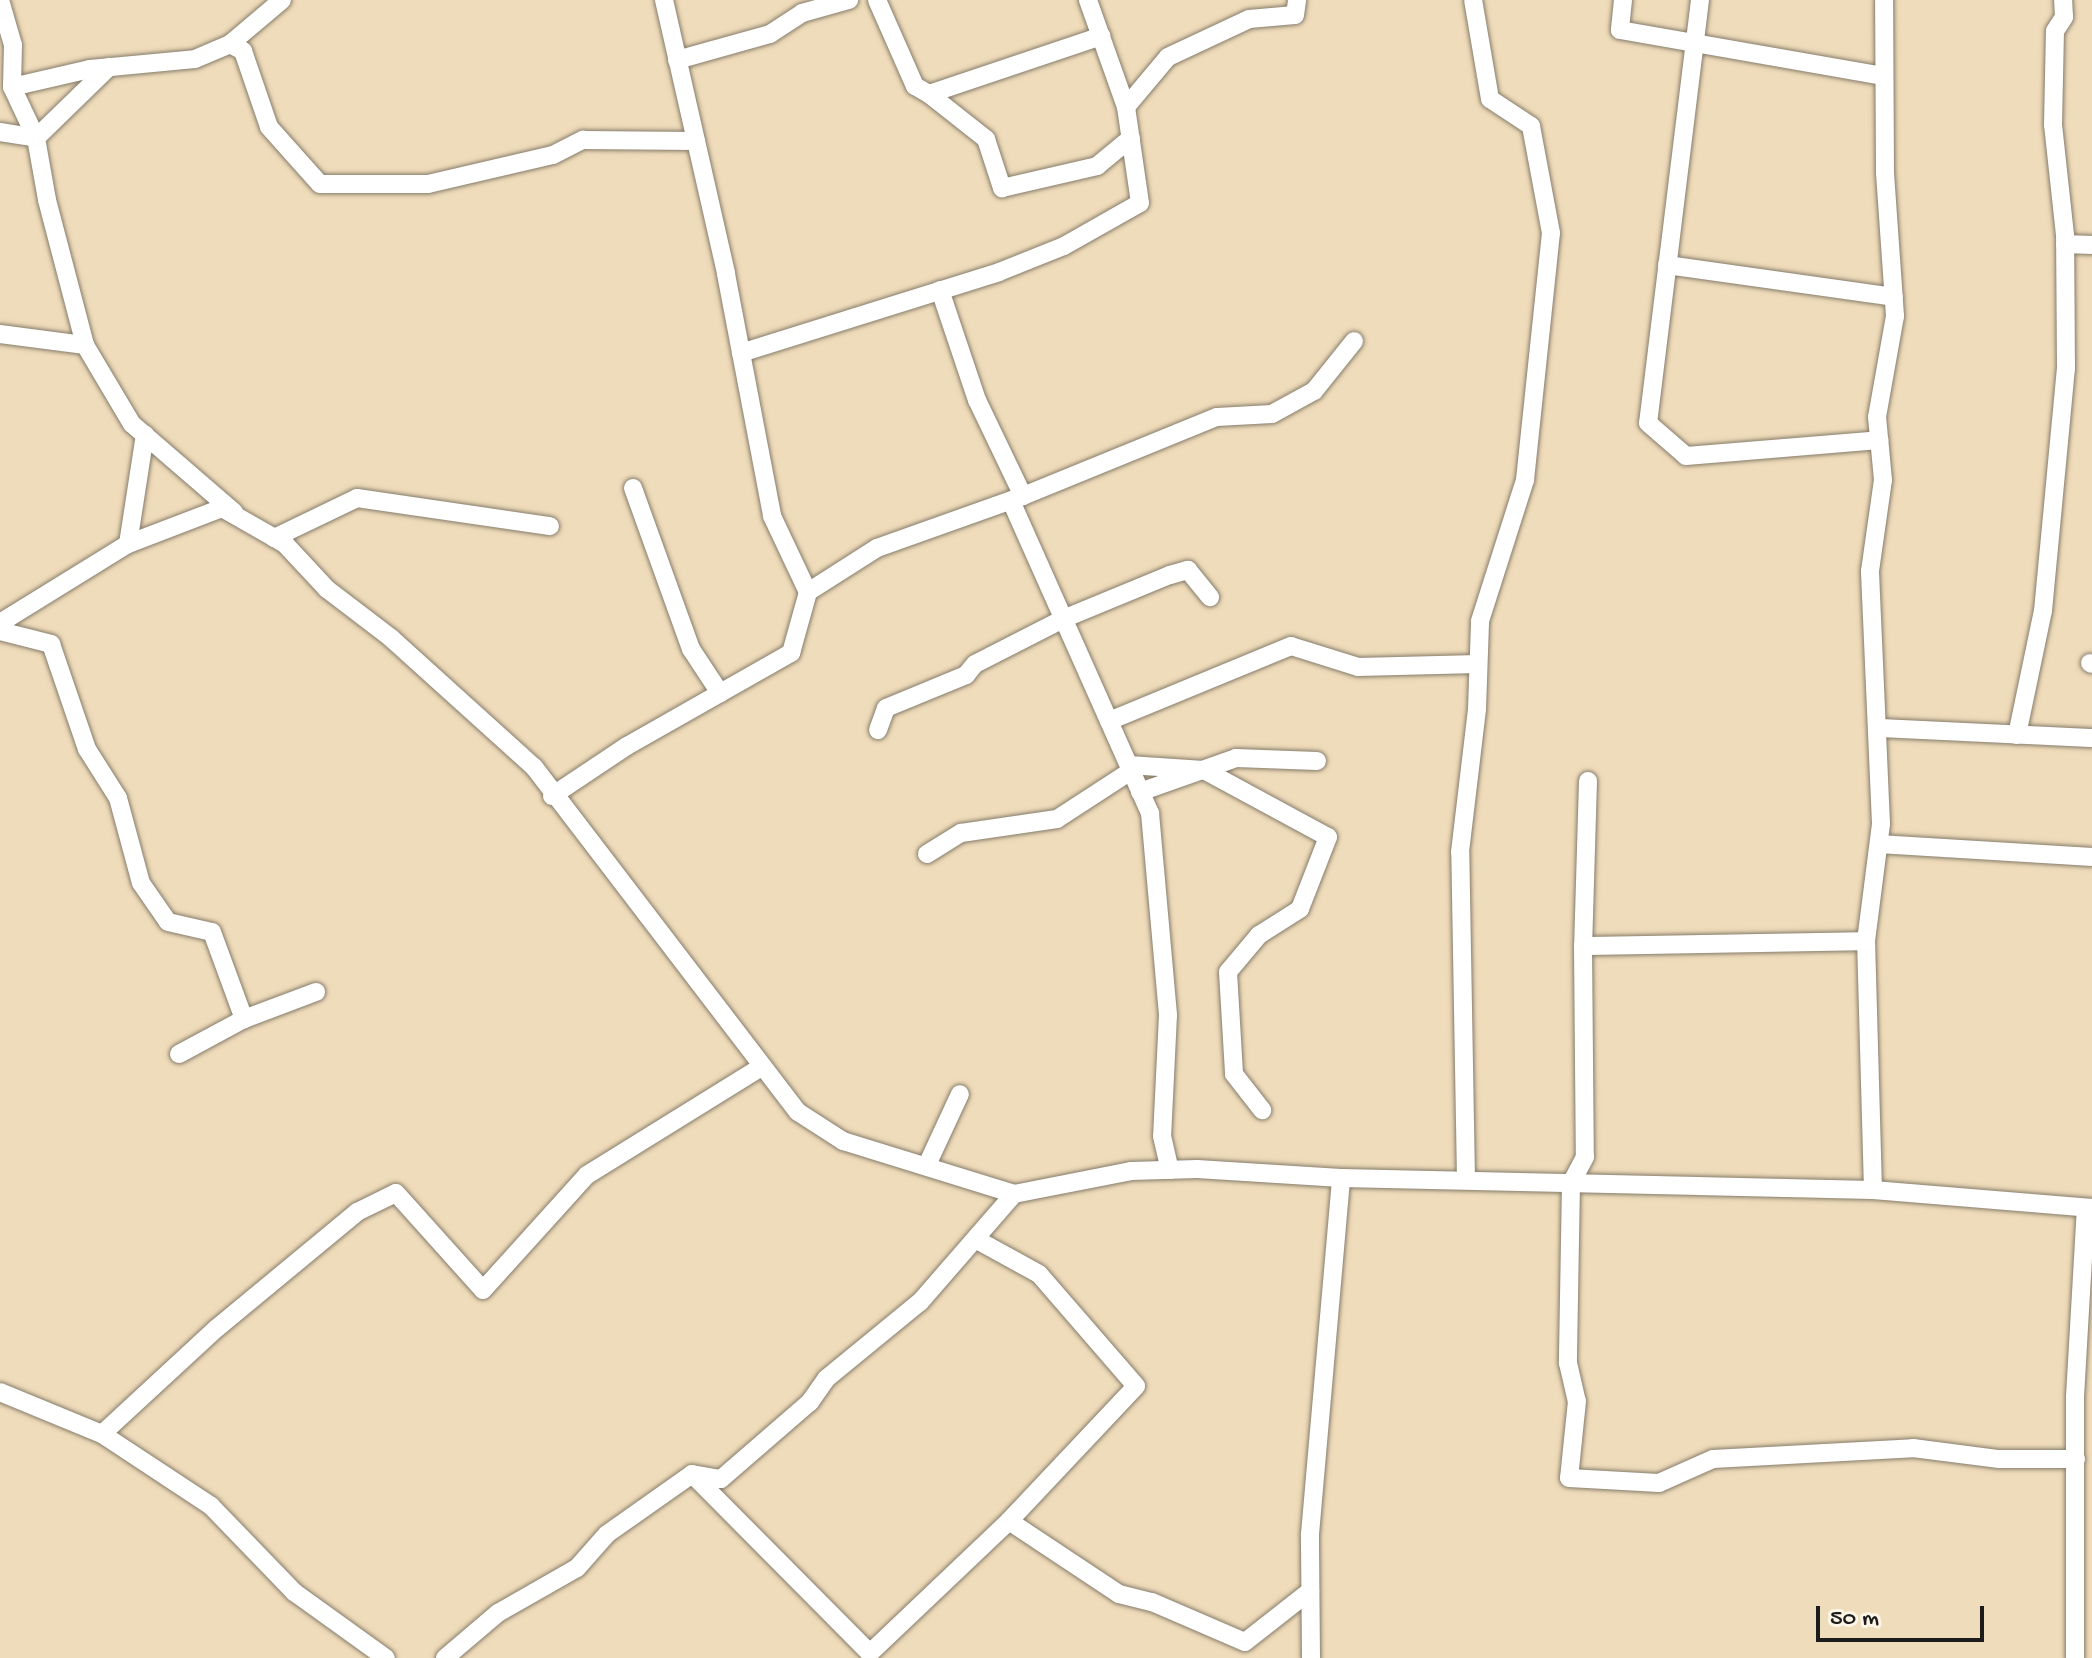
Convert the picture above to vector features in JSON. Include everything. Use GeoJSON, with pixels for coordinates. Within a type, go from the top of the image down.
{"type":"FeatureCollection","features":[{"type":"Feature","properties":{"kind":"street"},"geometry":{"type":"LineString","coordinates":[[0,0],[12,87],[36,138],[47,200],[85,345],[132,424],[247,524]]}},
{"type":"Feature","properties":{"kind":"street"},"geometry":{"type":"LineString","coordinates":[[12,87],[109,67],[195,59],[230,44],[282,0]]}},
{"type":"Feature","properties":{"kind":"street"},"geometry":{"type":"LineString","coordinates":[[552,796],[791,653],[808,592],[772,516],[741,353],[664,0]]}},
{"type":"Feature","properties":{"kind":"street"},"geometry":{"type":"LineString","coordinates":[[677,60],[770,34],[802,13],[849,0]]}},
{"type":"Feature","properties":{"kind":"street"},"geometry":{"type":"LineString","coordinates":[[877,0],[915,86],[986,139],[1002,188],[1097,166],[1131,138]]}},
{"type":"Feature","properties":{"kind":"street"},"geometry":{"type":"LineString","coordinates":[[741,353],[940,290],[1064,246],[1140,203],[1126,107],[1088,0]]}},
{"type":"Feature","properties":{"kind":"street"},"geometry":{"type":"LineString","coordinates":[[1126,107],[1168,57],[1249,19],[1295,15],[1297,0]]}},
{"type":"Feature","properties":{"kind":"street"},"geometry":{"type":"LineString","coordinates":[[1466,1180],[1460,852],[1480,621],[1525,480],[1551,233],[1531,126],[1490,99],[1473,0]]}},
{"type":"Feature","properties":{"kind":"street"},"geometry":{"type":"LineString","coordinates":[[1623,0],[1620,30],[1884,76]]}},
{"type":"Feature","properties":{"kind":"street"},"geometry":{"type":"LineString","coordinates":[[1700,0],[1648,423],[1686,456],[1879,440]]}},
{"type":"Feature","properties":{"kind":"street"},"geometry":{"type":"LineString","coordinates":[[1873,1190],[1866,941],[1879,844],[1879,728],[1870,571],[1883,480],[1877,417],[1895,316],[1884,76],[1884,0]]}},
{"type":"Feature","properties":{"kind":"street"},"geometry":{"type":"LineString","coordinates":[[2017,735],[2043,611],[2056,508],[2066,369],[2065,244],[2053,125],[2055,31],[2064,17],[2063,0]]}},
{"type":"Feature","properties":{"kind":"street"},"geometry":{"type":"LineString","coordinates":[[929,94],[1101,36]]}},
{"type":"Feature","properties":{"kind":"street"},"geometry":{"type":"LineString","coordinates":[[230,44],[243,51],[269,127],[320,184],[428,184],[553,155],[583,140],[696,141]]}},
{"type":"Feature","properties":{"kind":"street"},"geometry":{"type":"LineString","coordinates":[[36,138],[109,67]]}},
{"type":"Feature","properties":{"kind":"street"},"geometry":{"type":"LineString","coordinates":[[0,132],[36,138]]}},
{"type":"Feature","properties":{"kind":"street"},"geometry":{"type":"LineString","coordinates":[[2065,244],[2092,245]]}},
{"type":"Feature","properties":{"kind":"street"},"geometry":{"type":"LineString","coordinates":[[1667,265],[1894,297]]}},
{"type":"Feature","properties":{"kind":"street"},"geometry":{"type":"LineString","coordinates":[[940,290],[977,400],[1063,619],[1150,813],[1168,1015],[1162,1136],[1170,1170]]}},
{"type":"Feature","properties":{"kind":"street"},"geometry":{"type":"LineString","coordinates":[[0,334],[85,345]]}},
{"type":"Feature","properties":{"kind":"street"},"geometry":{"type":"LineString","coordinates":[[808,592],[877,548],[1017,498],[1217,417],[1272,414],[1314,391],[1354,341]]}},
{"type":"Feature","properties":{"kind":"street"},"geometry":{"type":"LineString","coordinates":[[128,544],[145,434]]}},
{"type":"Feature","properties":{"kind":"street"},"geometry":{"type":"LineString","coordinates":[[633,488],[691,649],[720,693]]}},
{"type":"Feature","properties":{"kind":"street"},"geometry":{"type":"LineString","coordinates":[[274,538],[357,498],[550,526]]}},
{"type":"Feature","properties":{"kind":"street"},"geometry":{"type":"LineString","coordinates":[[0,623],[128,544],[222,508],[274,538],[534,767],[552,796],[798,1112],[843,1141],[1014,1194],[1087,1178],[1170,1170],[1341,1178],[1873,1190],[2089,1208],[2084,1396],[2076,1459],[2075,1658]]}},
{"type":"Feature","properties":{"kind":"street"},"geometry":{"type":"LineString","coordinates":[[878,730],[886,708],[966,675],[975,664],[1063,619],[1188,570],[1210,597]]}},
{"type":"Feature","properties":{"kind":"street"},"geometry":{"type":"LineString","coordinates":[[0,631],[51,644],[87,749],[118,798],[141,883],[168,922],[212,932],[244,1019]]}},
{"type":"Feature","properties":{"kind":"street"},"geometry":{"type":"LineString","coordinates":[[1109,721],[1291,646],[1358,667],[1478,664]]}},
{"type":"Feature","properties":{"kind":"street"},"geometry":{"type":"LineString","coordinates":[[1879,728],[2092,738]]}},
{"type":"Feature","properties":{"kind":"street"},"geometry":{"type":"LineString","coordinates":[[1140,792],[1236,758],[1317,761]]}},
{"type":"Feature","properties":{"kind":"street"},"geometry":{"type":"LineString","coordinates":[[927,854],[961,833],[1057,819],[1130,768],[1204,770],[1328,837],[1300,909],[1259,935],[1228,972],[1234,1074],[1262,1110]]}},
{"type":"Feature","properties":{"kind":"street"},"geometry":{"type":"LineString","coordinates":[[1588,781],[1583,946],[1585,1157],[1571,1183],[1568,1363],[1577,1401],[1569,1478],[1659,1483],[1713,1459],[1913,1448],[1999,1459],[2076,1459]]}},
{"type":"Feature","properties":{"kind":"street"},"geometry":{"type":"LineString","coordinates":[[1879,844],[2092,857]]}},
{"type":"Feature","properties":{"kind":"street"},"geometry":{"type":"LineString","coordinates":[[1583,946],[1866,941]]}},
{"type":"Feature","properties":{"kind":"street"},"geometry":{"type":"LineString","coordinates":[[179,1054],[244,1019],[316,992]]}},
{"type":"Feature","properties":{"kind":"street"},"geometry":{"type":"LineString","coordinates":[[102,1434],[217,1328],[357,1212],[396,1193],[483,1290],[587,1175],[761,1067]]}},
{"type":"Feature","properties":{"kind":"street"},"geometry":{"type":"LineString","coordinates":[[927,1165],[960,1094]]}},
{"type":"Feature","properties":{"kind":"street"},"geometry":{"type":"LineString","coordinates":[[1311,1658],[1310,1591],[1341,1178]]}},
{"type":"Feature","properties":{"kind":"street"},"geometry":{"type":"LineString","coordinates":[[445,1658],[498,1613],[577,1568],[607,1534],[692,1474],[721,1479],[810,1402],[827,1378],[920,1302],[979,1241],[1014,1194]]}},
{"type":"Feature","properties":{"kind":"street"},"geometry":{"type":"LineString","coordinates":[[692,1474],[867,1656],[1009,1521],[1136,1386],[1039,1274],[979,1241]]}},
{"type":"Feature","properties":{"kind":"street"},"geometry":{"type":"LineString","coordinates":[[0,1392],[102,1434],[211,1506],[294,1592],[359,1653],[386,1658]]}},
{"type":"Feature","properties":{"kind":"street"},"geometry":{"type":"LineString","coordinates":[[1009,1521],[1119,1594],[1152,1602],[1245,1642],[1310,1591]]}},
{"type":"Feature","properties":{"kind":"street"},"geometry":{"type":"LineString","coordinates":[[2073,1625],[2092,1625]]}}]}
